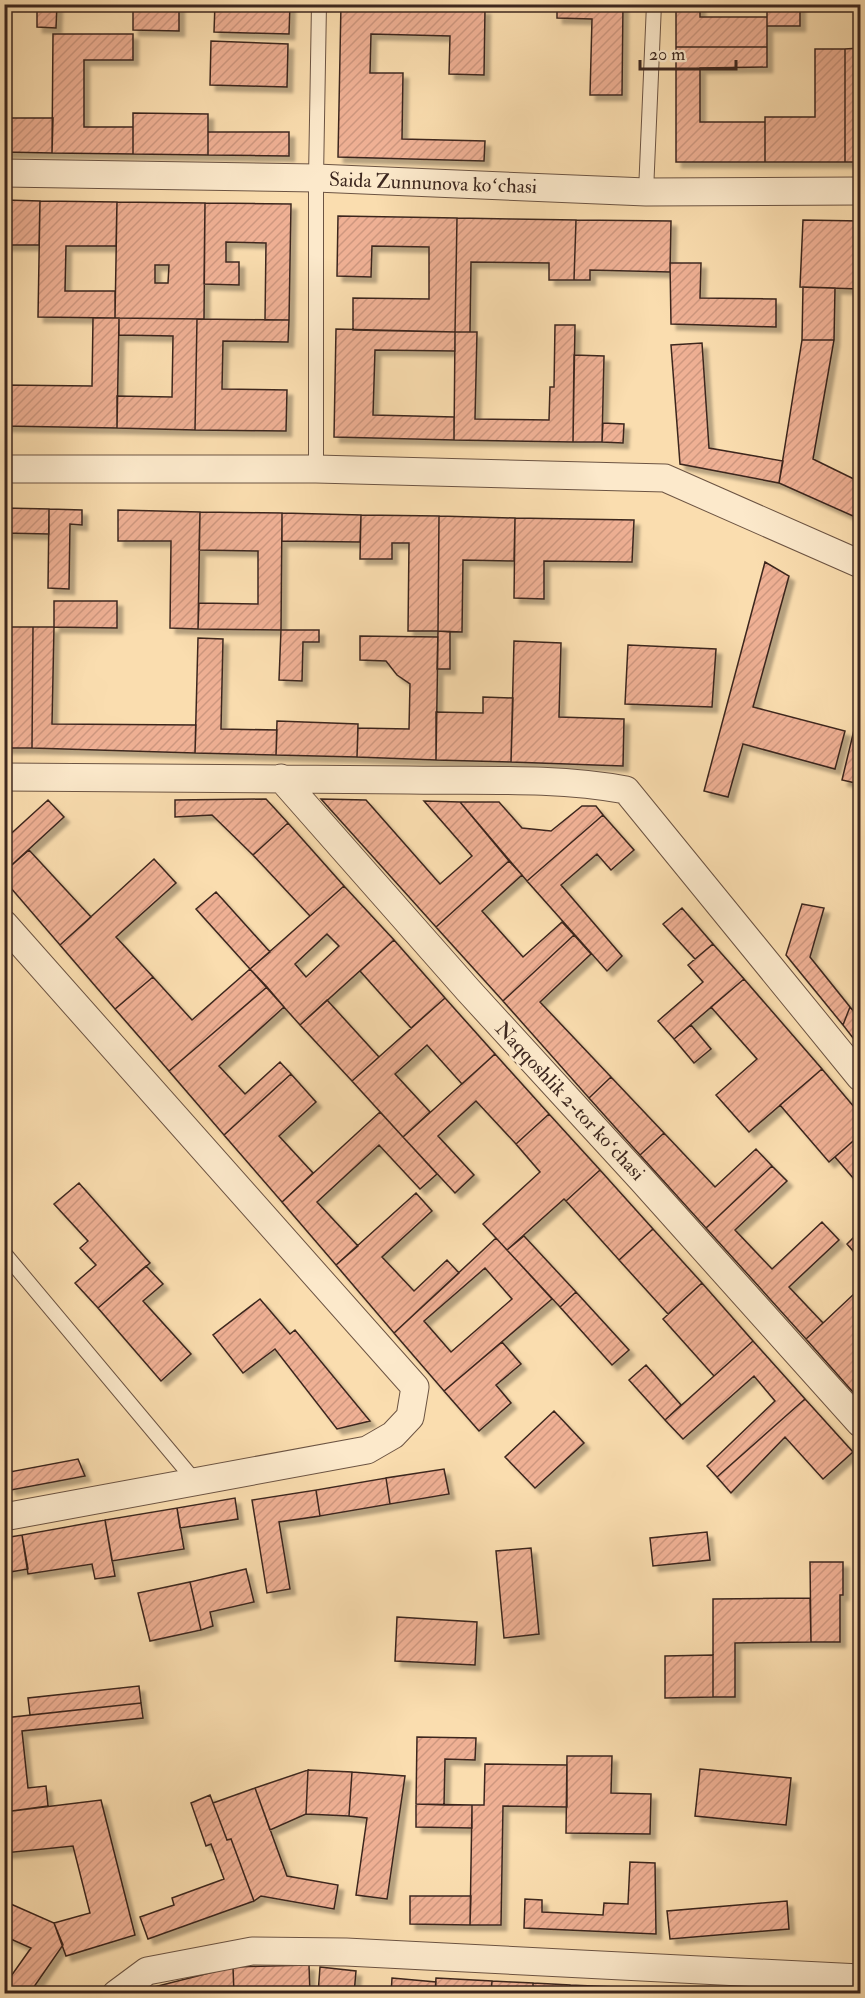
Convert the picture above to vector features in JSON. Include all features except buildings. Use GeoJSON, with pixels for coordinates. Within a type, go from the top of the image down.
{"type":"FeatureCollection","features":[{"type":"Feature","properties":{"kind":"street","name":"Saida Zunnunova koʻchasi"},"geometry":{"type":"LineString","coordinates":[[4,172],[316,178],[646,192],[861,191]]}},
{"type":"Feature","properties":{"kind":"street"},"geometry":{"type":"LineString","coordinates":[[4,469],[316,469],[665,478],[861,564]]}},
{"type":"Feature","properties":{"kind":"street"},"geometry":{"type":"LineString","coordinates":[[4,777],[549,782],[595,784],[626,790],[861,1077]]}},
{"type":"Feature","properties":{"kind":"street","name":"Naqqoshlik 2-tor koʻchasi"},"geometry":{"type":"LineString","coordinates":[[281,778],[468,990],[861,1423]]}},
{"type":"Feature","properties":{"kind":"street"},"geometry":{"type":"LineString","coordinates":[[4,924],[415,1387],[410,1418],[393,1435],[367,1450],[4,1517]]}},
{"type":"Feature","properties":{"kind":"street"},"geometry":{"type":"LineString","coordinates":[[116,1994],[147,1971],[252,1951],[346,1952],[861,1978]]}},
{"type":"Feature","properties":{"kind":"lane"},"geometry":{"type":"LineString","coordinates":[[316,469],[316,178],[319,4]]}},
{"type":"Feature","properties":{"kind":"lane"},"geometry":{"type":"LineString","coordinates":[[646,192],[654,4]]}},
{"type":"Feature","properties":{"kind":"lane"},"geometry":{"type":"LineString","coordinates":[[4,1253],[195,1481]]}}]}
